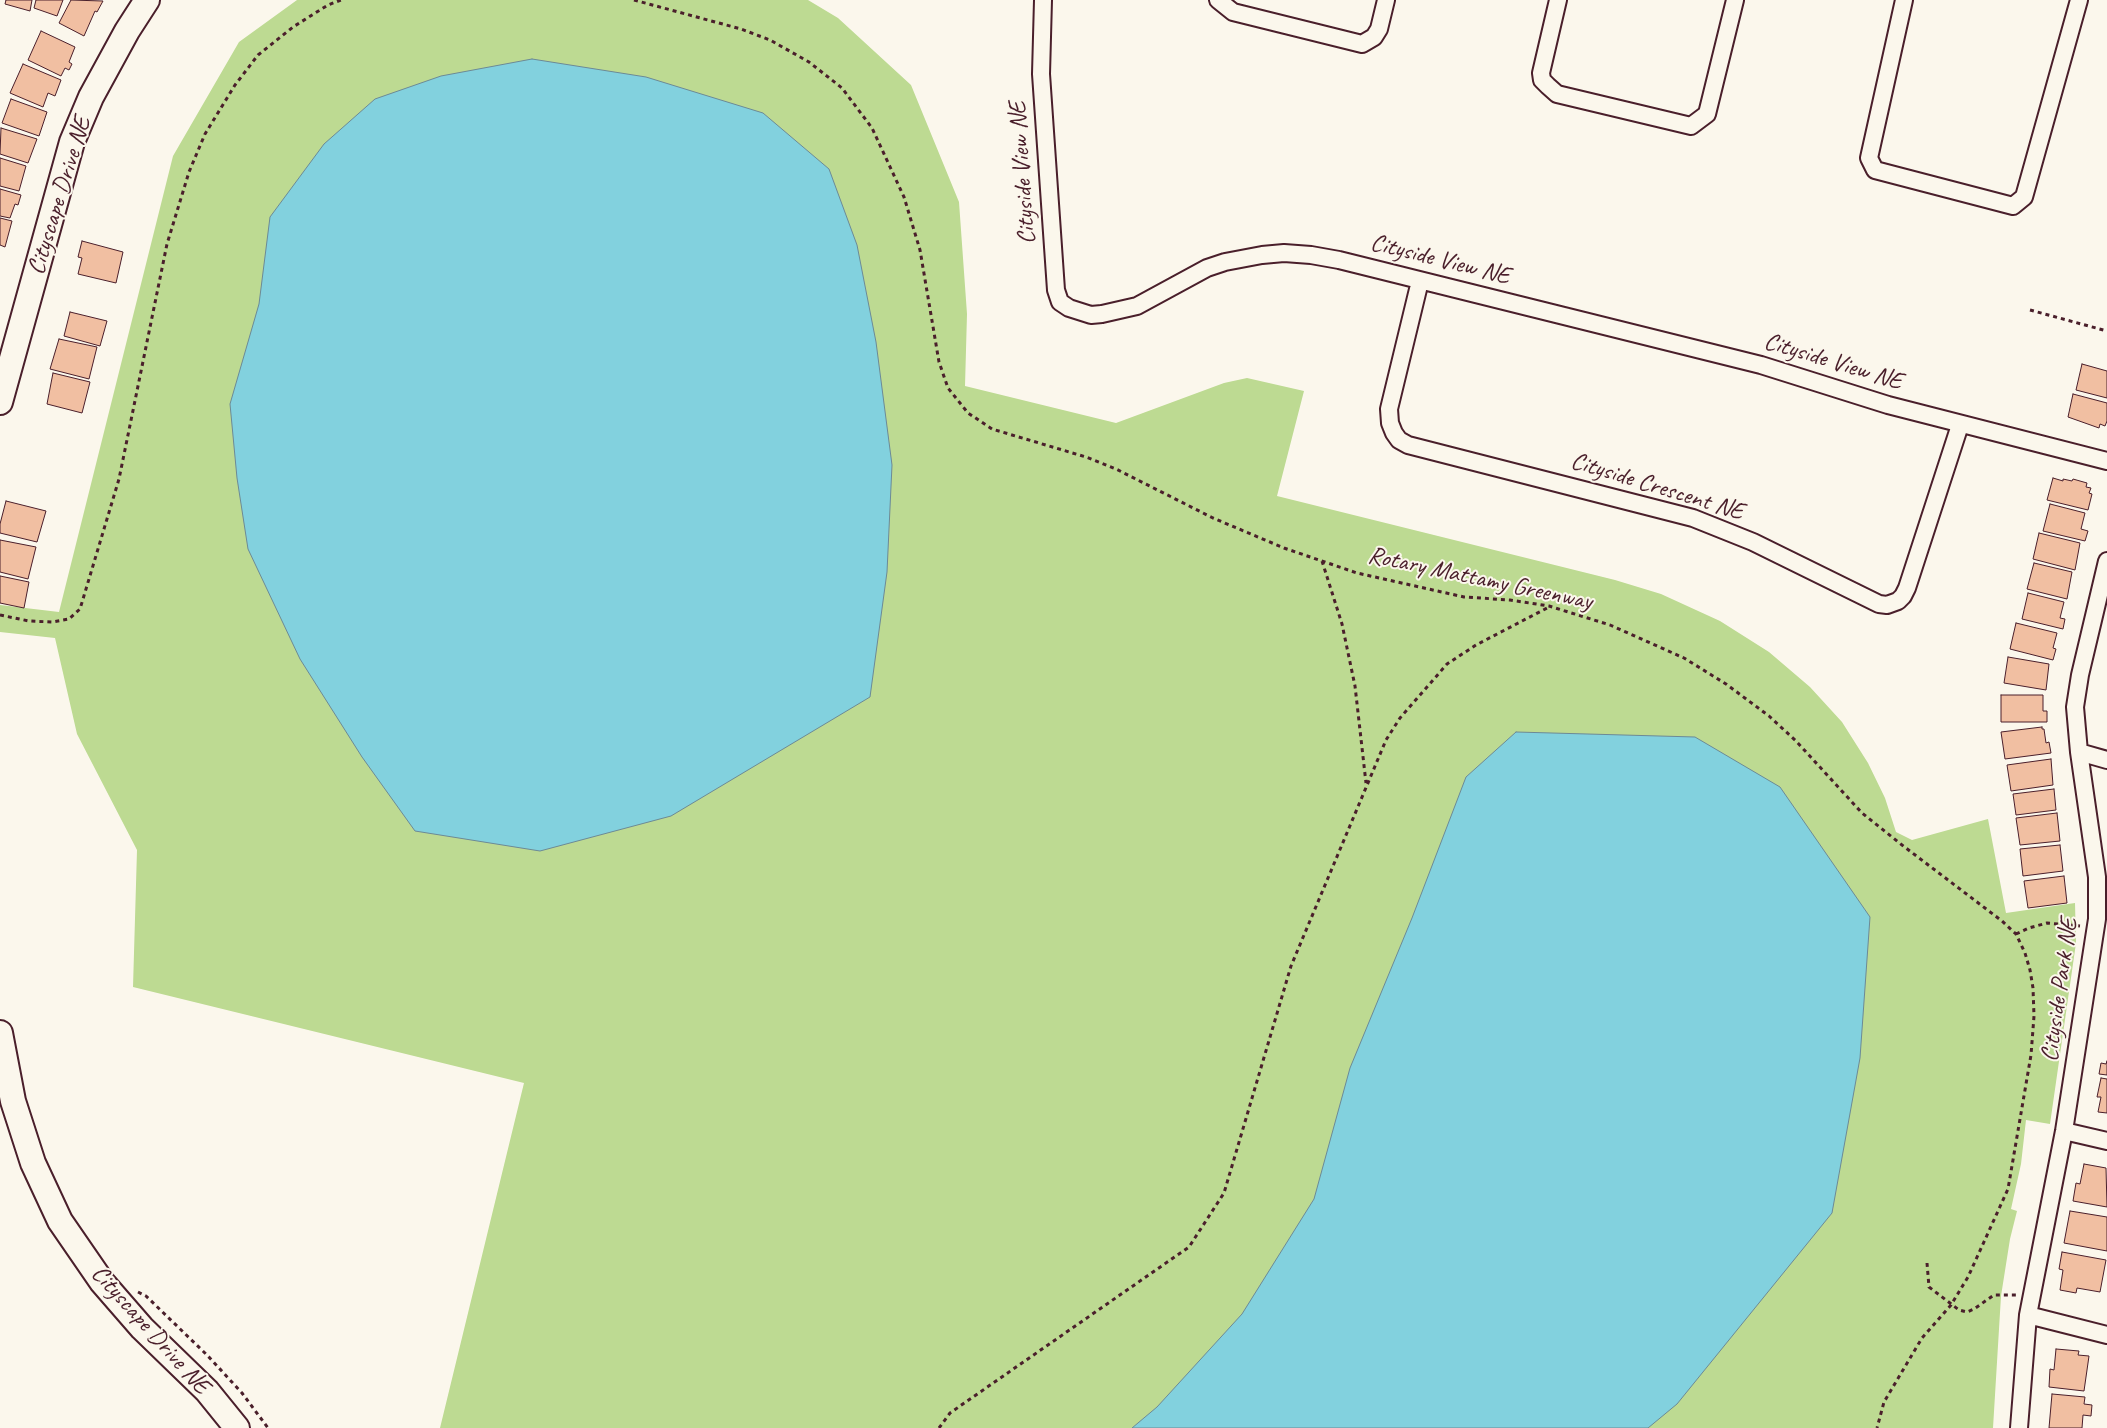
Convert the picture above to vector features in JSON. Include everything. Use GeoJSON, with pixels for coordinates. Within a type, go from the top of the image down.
{"type":"FeatureCollection","features":[{"type":"Feature","properties":{"kind":"street","name":"Cityscape Drive NE"},"geometry":{"type":"LineString","coordinates":[[0,402],[72,142],[91,97],[112,57],[147,0]]}},
{"type":"Feature","properties":{"kind":"street","name":"Cityside View NE"},"geometry":{"type":"LineString","coordinates":[[1043,0],[1041,74],[1056,290],[1060,302],[1080,313],[1102,314],[1137,306],[1207,268],[1262,255],[1284,253],[1339,260],[1779,369],[1866,398],[1960,425],[2107,461]]}},
{"type":"Feature","properties":{"kind":"street"},"geometry":{"type":"LineString","coordinates":[[1218,0],[1233,12],[1362,44],[1374,37],[1386,0]]}},
{"type":"Feature","properties":{"kind":"street"},"geometry":{"type":"LineString","coordinates":[[1558,0],[1541,73],[1542,80],[1557,94],[1691,126],[1707,114],[1734,0]]}},
{"type":"Feature","properties":{"kind":"street"},"geometry":{"type":"LineString","coordinates":[[1904,0],[1869,158],[1875,170],[2013,206],[2024,197],[2078,0]]}},
{"type":"Feature","properties":{"kind":"street","name":"Cityside Crescent NE"},"geometry":{"type":"LineString","coordinates":[[1420,281],[1389,409],[1390,423],[1394,433],[1400,440],[1408,445],[1693,518],[1753,542],[1880,604],[1887,605],[1898,601],[1907,588],[1960,425]]}},
{"type":"Feature","properties":{"kind":"street","name":"Cityside Park NE"},"geometry":{"type":"LineString","coordinates":[[2019,1428],[2031,1297],[2100,948],[2096,927],[2097,877],[2075,707],[2080,675],[2107,561]]}},
{"type":"Feature","properties":{"kind":"street"},"geometry":{"type":"LineString","coordinates":[[2080,752],[2107,760]]}},
{"type":"Feature","properties":{"kind":"street","name":"Cityscape Drive NE"},"geometry":{"type":"LineString","coordinates":[[0,1033],[13,1101],[33,1163],[60,1222],[102,1282],[142,1328],[207,1391],[237,1428]]}},
{"type":"Feature","properties":{"kind":"street"},"geometry":{"type":"LineString","coordinates":[[2064,1131],[2107,1141]]}},
{"type":"Feature","properties":{"kind":"street"},"geometry":{"type":"LineString","coordinates":[[2028,1315],[2107,1335]]}},
{"type":"Feature","properties":{"kind":"path"},"geometry":{"type":"LineString","coordinates":[[0,615],[29,621],[52,622],[69,619],[80,609],[119,479],[167,244],[189,172],[204,134],[235,85],[258,55],[293,27],[328,5],[341,0]]}},
{"type":"Feature","properties":{"kind":"path","name":"Rotary Mattamy Greenway"},"geometry":{"type":"LineString","coordinates":[[634,0],[741,29],[770,40],[809,62],[842,88],[872,128],[904,197],[920,250],[939,362],[948,388],[968,413],[992,429],[1086,457],[1116,469],[1213,518],[1284,548],[1357,573],[1464,597],[1510,600],[1550,606],[1610,625],[1684,658],[1726,684],[1769,716],[1796,741],[1862,813],[2002,921],[2016,934],[2025,953],[2030,970],[2034,1016],[2031,1055],[2012,1173],[2004,1200],[1968,1277],[1951,1305],[1922,1338],[1884,1402],[1877,1428]]}},
{"type":"Feature","properties":{"kind":"path"},"geometry":{"type":"LineString","coordinates":[[2030,310],[2107,331]]}},
{"type":"Feature","properties":{"kind":"path"},"geometry":{"type":"LineString","coordinates":[[1322,561],[1342,624],[1354,677],[1366,785]]}},
{"type":"Feature","properties":{"kind":"path"},"geometry":{"type":"LineString","coordinates":[[939,1428],[950,1413],[1189,1247],[1224,1193],[1291,966],[1386,740],[1400,718],[1447,664],[1476,644],[1550,606]]}},
{"type":"Feature","properties":{"kind":"path"},"geometry":{"type":"LineString","coordinates":[[2016,934],[2047,923],[2096,927]]}},
{"type":"Feature","properties":{"kind":"path"},"geometry":{"type":"LineString","coordinates":[[1927,1263],[1929,1287],[1951,1305],[1967,1312],[1994,1295],[2009,1294],[2031,1297]]}},
{"type":"Feature","properties":{"kind":"path"},"geometry":{"type":"LineString","coordinates":[[130,1291],[140,1292],[146,1296],[207,1355],[242,1393],[268,1428]]}},
{"type":"Feature","properties":{"kind":"green space"},"geometry":{"type":"Polygon","coordinates":[[[297,0],[808,0],[838,18],[911,85],[959,202],[967,314],[965,386],[1116,423],[1224,383],[1247,378],[1304,391],[1277,496],[1615,580],[1661,594],[1720,621],[1769,652],[1810,687],[1842,722],[1868,763],[1885,798],[1896,832],[1912,840],[1988,819],[2006,913],[2075,903],[2076,943],[2050,1124],[2026,1120],[2021,1164],[2011,1209],[2017,1211],[2010,1239],[2001,1296],[1993,1428],[440,1428],[524,1083],[133,987],[137,850],[77,734],[55,638],[0,632],[0,605],[59,612],[173,156],[239,42],[297,0]]]}},
{"type":"Feature","properties":{"kind":"water"},"geometry":{"type":"Polygon","coordinates":[[[532,59],[646,77],[763,113],[829,169],[857,245],[876,342],[892,465],[887,572],[870,697],[671,816],[540,851],[415,831],[362,757],[300,659],[248,549],[237,478],[230,404],[259,304],[270,217],[324,144],[375,99],[441,76],[532,59]]]}},
{"type":"Feature","properties":{"kind":"water"},"geometry":{"type":"Polygon","coordinates":[[[1516,732],[1695,737],[1780,787],[1870,917],[1860,1058],[1832,1213],[1677,1404],[1648,1428],[1132,1428],[1157,1407],[1242,1314],[1314,1199],[1350,1068],[1412,918],[1466,777],[1516,732]]]}},
{"type":"Feature","properties":{"kind":"building"},"geometry":{"type":"Polygon","coordinates":[[[6,0],[32,0],[30,11],[5,4],[6,0]]]}},
{"type":"Feature","properties":{"kind":"building"},"geometry":{"type":"Polygon","coordinates":[[[36,0],[63,0],[57,16],[34,8],[36,0]]]}},
{"type":"Feature","properties":{"kind":"building"},"geometry":{"type":"Polygon","coordinates":[[[71,0],[103,1],[97,12],[95,11],[84,36],[59,23],[71,0]]]}},
{"type":"Feature","properties":{"kind":"building"},"geometry":{"type":"Polygon","coordinates":[[[41,31],[75,47],[69,62],[72,64],[69,70],[65,68],[61,76],[28,60],[41,31]]]}},
{"type":"Feature","properties":{"kind":"building"},"geometry":{"type":"Polygon","coordinates":[[[23,64],[61,80],[55,96],[48,93],[43,107],[10,93],[23,64]]]}},
{"type":"Feature","properties":{"kind":"building"},"geometry":{"type":"Polygon","coordinates":[[[11,99],[47,112],[39,136],[2,123],[11,99]]]}},
{"type":"Feature","properties":{"kind":"building"},"geometry":{"type":"Polygon","coordinates":[[[1,128],[37,139],[28,163],[0,154],[1,128]]]}},
{"type":"Feature","properties":{"kind":"building"},"geometry":{"type":"Polygon","coordinates":[[[0,158],[26,166],[19,191],[0,186],[0,158]]]}},
{"type":"Feature","properties":{"kind":"building"},"geometry":{"type":"Polygon","coordinates":[[[0,189],[21,195],[18,205],[15,204],[10,218],[0,216],[0,189]]]}},
{"type":"Feature","properties":{"kind":"building"},"geometry":{"type":"Polygon","coordinates":[[[0,218],[12,221],[5,247],[0,245],[0,218]]]}},
{"type":"Feature","properties":{"kind":"building"},"geometry":{"type":"Polygon","coordinates":[[[82,241],[123,252],[116,283],[78,274],[82,258],[78,257],[82,241]]]}},
{"type":"Feature","properties":{"kind":"building"},"geometry":{"type":"Polygon","coordinates":[[[70,312],[107,321],[100,346],[64,336],[70,312]]]}},
{"type":"Feature","properties":{"kind":"building"},"geometry":{"type":"Polygon","coordinates":[[[59,339],[97,347],[89,379],[50,369],[59,339]]]}},
{"type":"Feature","properties":{"kind":"building"},"geometry":{"type":"Polygon","coordinates":[[[2082,364],[2107,371],[2107,398],[2076,390],[2082,364]]]}},
{"type":"Feature","properties":{"kind":"building"},"geometry":{"type":"Polygon","coordinates":[[[53,373],[90,382],[82,413],[47,404],[53,373]]]}},
{"type":"Feature","properties":{"kind":"building"},"geometry":{"type":"Polygon","coordinates":[[[2073,394],[2107,403],[2107,421],[2105,426],[2100,424],[2099,428],[2068,417],[2073,394]]]}},
{"type":"Feature","properties":{"kind":"building"},"geometry":{"type":"Polygon","coordinates":[[[2053,478],[2063,481],[2063,479],[2072,481],[2073,479],[2087,483],[2086,487],[2091,488],[2089,493],[2092,494],[2088,510],[2047,500],[2053,478]]]}},
{"type":"Feature","properties":{"kind":"building"},"geometry":{"type":"Polygon","coordinates":[[[6,501],[46,511],[37,542],[0,533],[0,524],[6,501]]]}},
{"type":"Feature","properties":{"kind":"building"},"geometry":{"type":"Polygon","coordinates":[[[2050,504],[2085,513],[2081,529],[2088,531],[2085,541],[2043,531],[2050,504]]]}},
{"type":"Feature","properties":{"kind":"building"},"geometry":{"type":"Polygon","coordinates":[[[2039,533],[2080,543],[2075,570],[2033,559],[2039,533]]]}},
{"type":"Feature","properties":{"kind":"building"},"geometry":{"type":"Polygon","coordinates":[[[0,540],[36,547],[28,579],[0,572],[0,540]]]}},
{"type":"Feature","properties":{"kind":"building"},"geometry":{"type":"Polygon","coordinates":[[[2034,563],[2072,572],[2067,599],[2027,589],[2034,563]]]}},
{"type":"Feature","properties":{"kind":"building"},"geometry":{"type":"Polygon","coordinates":[[[0,576],[29,582],[24,608],[0,603],[0,576]]]}},
{"type":"Feature","properties":{"kind":"building"},"geometry":{"type":"Polygon","coordinates":[[[2028,593],[2064,602],[2060,618],[2065,619],[2063,629],[2022,619],[2028,593]]]}},
{"type":"Feature","properties":{"kind":"building"},"geometry":{"type":"Polygon","coordinates":[[[2016,623],[2057,633],[2053,648],[2056,649],[2053,660],[2010,649],[2016,623]]]}},
{"type":"Feature","properties":{"kind":"building"},"geometry":{"type":"Polygon","coordinates":[[[2008,657],[2049,664],[2046,690],[2004,683],[2008,657]]]}},
{"type":"Feature","properties":{"kind":"building"},"geometry":{"type":"Polygon","coordinates":[[[2001,695],[2043,695],[2043,711],[2047,711],[2047,722],[2001,722],[2001,695]]]}},
{"type":"Feature","properties":{"kind":"building"},"geometry":{"type":"Polygon","coordinates":[[[2042,727],[2046,743],[2049,742],[2051,753],[2005,759],[2001,732],[2042,727]]]}},
{"type":"Feature","properties":{"kind":"building"},"geometry":{"type":"Polygon","coordinates":[[[2051,759],[2053,785],[2011,791],[2007,765],[2051,759]]]}},
{"type":"Feature","properties":{"kind":"building"},"geometry":{"type":"Polygon","coordinates":[[[2054,789],[2056,810],[2016,815],[2013,794],[2054,789]]]}},
{"type":"Feature","properties":{"kind":"building"},"geometry":{"type":"Polygon","coordinates":[[[2057,813],[2060,841],[2020,845],[2016,818],[2057,813]]]}},
{"type":"Feature","properties":{"kind":"building"},"geometry":{"type":"Polygon","coordinates":[[[2060,845],[2063,871],[2023,876],[2020,849],[2060,845]]]}},
{"type":"Feature","properties":{"kind":"building"},"geometry":{"type":"Polygon","coordinates":[[[2064,876],[2067,903],[2028,908],[2024,881],[2064,876]]]}},
{"type":"Feature","properties":{"kind":"building"},"geometry":{"type":"Polygon","coordinates":[[[2107,1061],[2107,1075],[2099,1074],[2101,1063],[2106,1064],[2107,1061]]]}},
{"type":"Feature","properties":{"kind":"building"},"geometry":{"type":"Polygon","coordinates":[[[2101,1078],[2107,1079],[2107,1113],[2098,1112],[2101,1097],[2097,1097],[2101,1078]]]}},
{"type":"Feature","properties":{"kind":"building"},"geometry":{"type":"Polygon","coordinates":[[[2084,1164],[2106,1168],[2107,1207],[2073,1201],[2076,1183],[2080,1184],[2084,1164]]]}},
{"type":"Feature","properties":{"kind":"building"},"geometry":{"type":"Polygon","coordinates":[[[2070,1211],[2107,1217],[2107,1251],[2064,1243],[2070,1211]]]}},
{"type":"Feature","properties":{"kind":"building"},"geometry":{"type":"Polygon","coordinates":[[[2062,1252],[2106,1260],[2100,1292],[2077,1288],[2076,1293],[2060,1290],[2063,1270],[2059,1269],[2062,1252]]]}},
{"type":"Feature","properties":{"kind":"building"},"geometry":{"type":"Polygon","coordinates":[[[2056,1349],[2079,1351],[2078,1355],[2089,1356],[2084,1391],[2049,1387],[2050,1369],[2054,1370],[2056,1349]]]}},
{"type":"Feature","properties":{"kind":"building"},"geometry":{"type":"Polygon","coordinates":[[[2052,1394],[2085,1397],[2084,1404],[2092,1405],[2091,1416],[2083,1415],[2082,1428],[2049,1428],[2052,1394]]]}}]}
